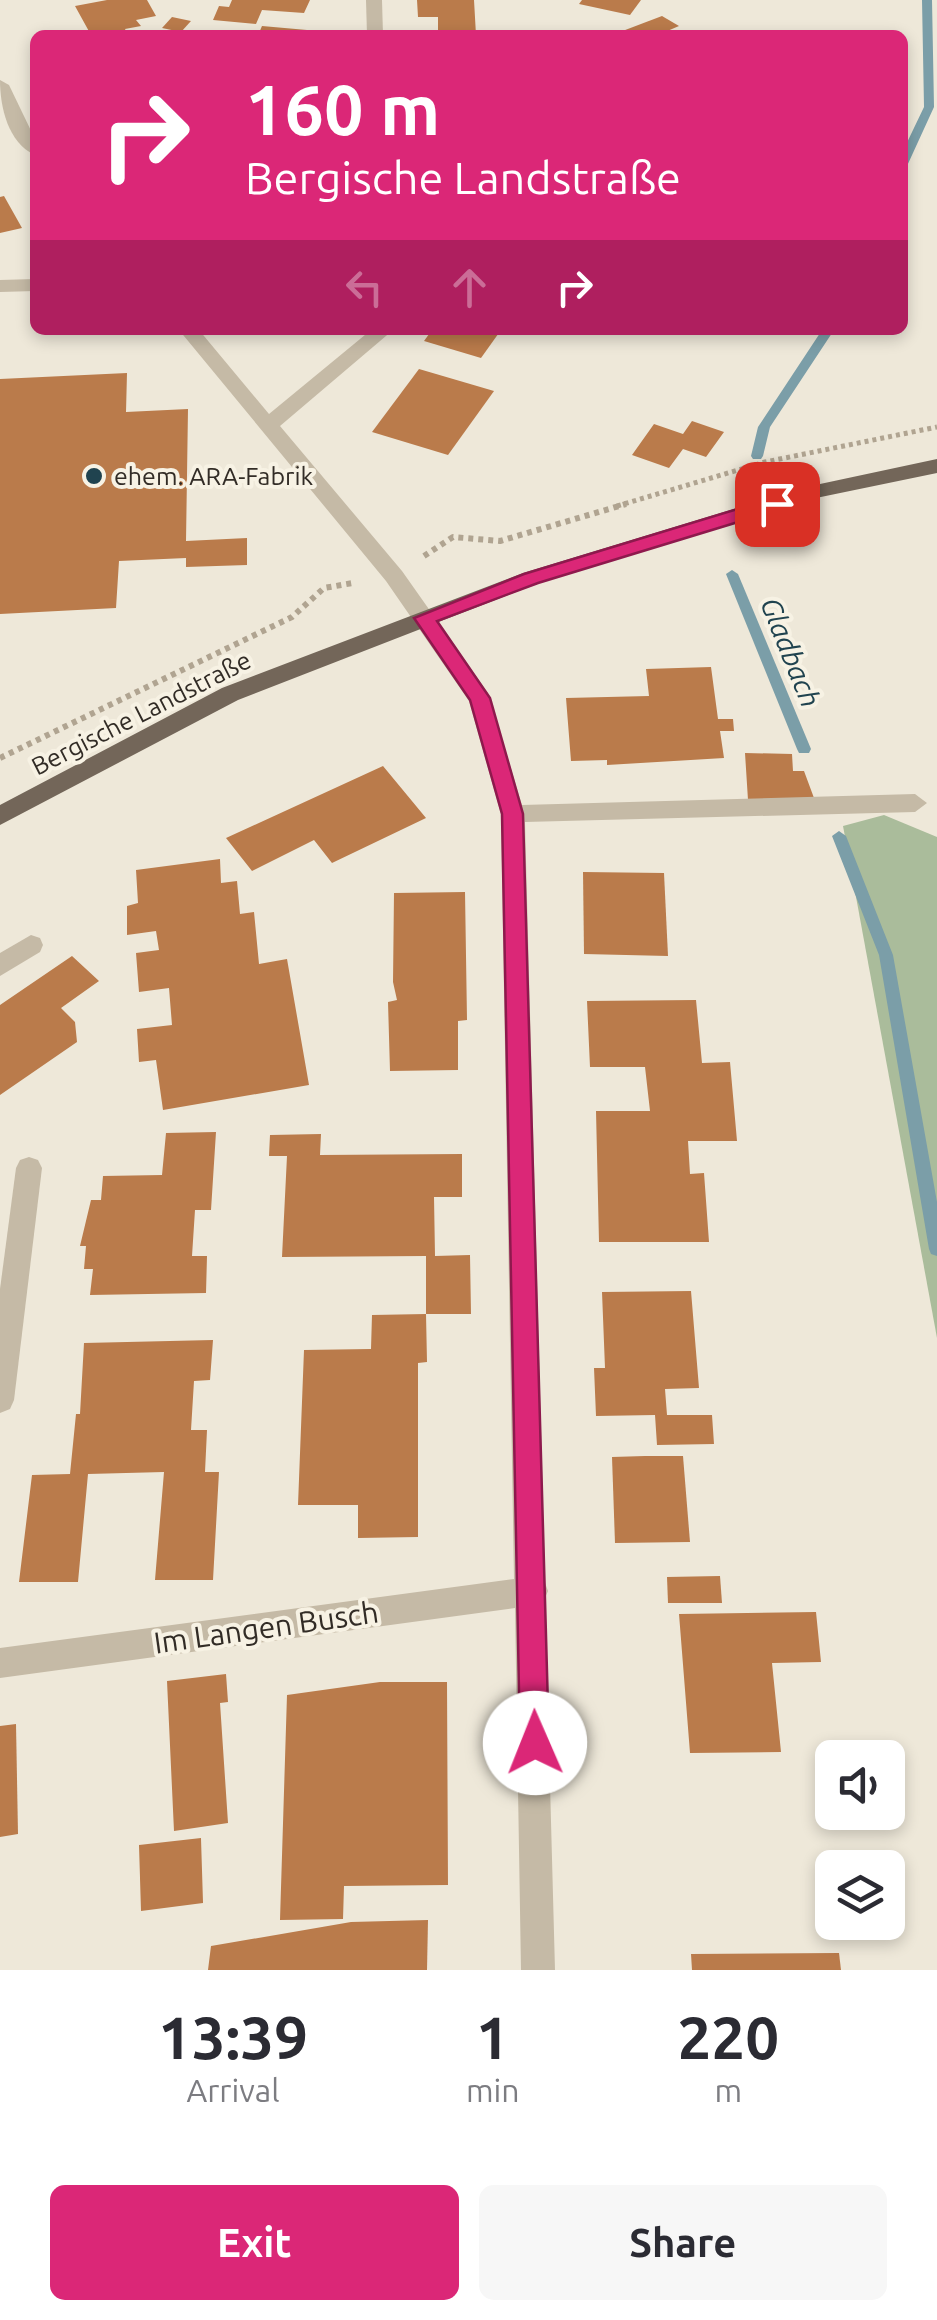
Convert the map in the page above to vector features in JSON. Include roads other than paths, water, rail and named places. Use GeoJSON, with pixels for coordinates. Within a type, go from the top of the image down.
{"type":"FeatureCollection","features":[{"type":"Feature","properties":{"kind":"main road","name":"Bergische Landstraße"},"geometry":{"type":"LineString","coordinates":[[0,816],[230,694],[531,578],[813,492],[937,466]]}},
{"type":"Feature","properties":{"kind":"street"},"geometry":{"type":"LineString","coordinates":[[374,0],[375,30]]}},
{"type":"Feature","properties":{"kind":"street"},"geometry":{"type":"LineString","coordinates":[[0,85],[28,131]]}},
{"type":"Feature","properties":{"kind":"street"},"geometry":{"type":"LineString","coordinates":[[0,286],[30,285]]}},
{"type":"Feature","properties":{"kind":"street"},"geometry":{"type":"LineString","coordinates":[[193,335],[394,576],[480,698],[513,814],[533,1591],[538,1970]]}},
{"type":"Feature","properties":{"kind":"street"},"geometry":{"type":"LineString","coordinates":[[267,426],[377,335]]}},
{"type":"Feature","properties":{"kind":"street"},"geometry":{"type":"LineString","coordinates":[[513,814],[915,803]]}},
{"type":"Feature","properties":{"kind":"street"},"geometry":{"type":"LineString","coordinates":[[0,966],[31,945]]}},
{"type":"Feature","properties":{"kind":"street"},"geometry":{"type":"LineString","coordinates":[[0,1400],[29,1168]]}},
{"type":"Feature","properties":{"kind":"street","name":"Im Langen Busch"},"geometry":{"type":"LineString","coordinates":[[0,1663],[533,1591]]}},
{"type":"Feature","properties":{"kind":"waterway","name":"Gladbach"},"geometry":{"type":"LineString","coordinates":[[908,153],[929,107],[927,0]]}},
{"type":"Feature","properties":{"kind":"waterway","name":"Gladbach"},"geometry":{"type":"LineString","coordinates":[[757,456],[764,427],[825,335]]}},
{"type":"Feature","properties":{"kind":"waterway","name":"Gladbach"},"geometry":{"type":"LineString","coordinates":[[732,574],[804,749]]}},
{"type":"Feature","properties":{"kind":"waterway","name":"Gladbach"},"geometry":{"type":"LineString","coordinates":[[839,836],[886,955],[937,1249]]}},
{"type":"Feature","properties":{"kind":"place","name":"ehem. ARA-Fabrik"},"geometry":{"type":"Point","coordinates":[94,476]}}]}
